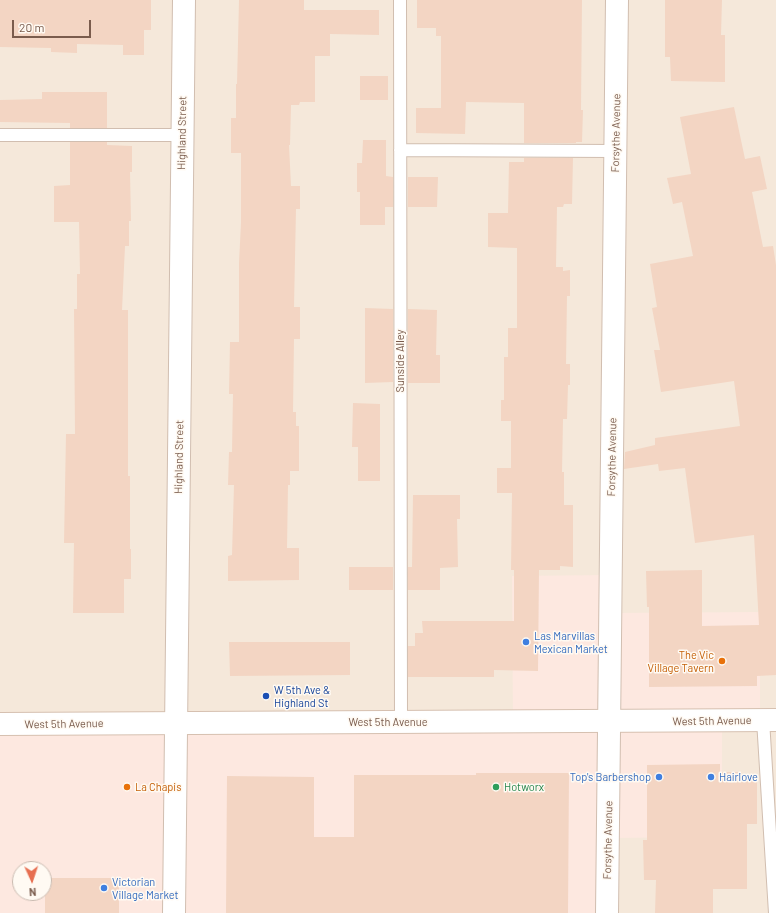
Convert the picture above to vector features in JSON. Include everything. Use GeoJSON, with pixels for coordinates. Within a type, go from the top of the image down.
{"type":"FeatureCollection","features":[{"type":"Feature","properties":{"kind":"street","name":"Highland Street"},"geometry":{"type":"LineString","coordinates":[[174,913],[184,0]]}},
{"type":"Feature","properties":{"kind":"street","name":"Forsythe Avenue"},"geometry":{"type":"LineString","coordinates":[[607,913],[617,0]]}},
{"type":"Feature","properties":{"kind":"street","name":"West 5th Avenue"},"geometry":{"type":"LineString","coordinates":[[0,724],[770,720]]}},
{"type":"Feature","properties":{"kind":"lane","name":"Sunside Alley"},"geometry":{"type":"LineString","coordinates":[[400,0],[401,722]]}},
{"type":"Feature","properties":{"kind":"lane"},"geometry":{"type":"LineString","coordinates":[[0,135],[182,135]]}},
{"type":"Feature","properties":{"kind":"lane"},"geometry":{"type":"LineString","coordinates":[[400,150],[615,151]]}},
{"type":"Feature","properties":{"kind":"lane"},"geometry":{"type":"LineString","coordinates":[[770,720],[775,913]]}},
{"type":"Feature","properties":{"kind":"shaded area"},"geometry":{"type":"Polygon","coordinates":[[[0,0],[776,0],[776,913],[0,913],[0,0]]]}},
{"type":"Feature","properties":{"kind":"shaded area"},"geometry":{"type":"Polygon","coordinates":[[[610,575],[611,613],[760,612],[760,720],[722,720],[722,837],[611,838],[608,913],[0,913],[0,724],[513,721],[512,576],[610,575]]]}},
{"type":"Feature","properties":{"kind":"building"},"geometry":{"type":"Polygon","coordinates":[[[0,0],[151,0],[151,30],[144,30],[144,55],[123,55],[123,45],[77,44],[77,53],[51,52],[51,48],[0,47],[0,0]]]}},
{"type":"Feature","properties":{"kind":"building"},"geometry":{"type":"Polygon","coordinates":[[[239,0],[304,0],[304,10],[379,10],[379,35],[330,34],[330,56],[315,56],[315,102],[300,102],[299,105],[291,105],[289,145],[291,186],[300,186],[300,209],[296,209],[294,307],[300,307],[300,339],[294,339],[293,412],[296,412],[296,426],[299,426],[299,471],[290,471],[290,485],[288,485],[287,548],[299,548],[299,580],[228,581],[228,556],[232,555],[234,485],[228,485],[229,452],[232,452],[233,394],[229,394],[230,342],[239,342],[241,153],[231,153],[231,118],[236,118],[239,0]]]}},
{"type":"Feature","properties":{"kind":"building"},"geometry":{"type":"Polygon","coordinates":[[[417,0],[582,0],[582,142],[524,143],[524,103],[466,102],[465,134],[416,133],[416,108],[441,108],[441,36],[436,36],[436,28],[417,28],[417,0]]]}},
{"type":"Feature","properties":{"kind":"building"},"geometry":{"type":"Polygon","coordinates":[[[665,0],[722,0],[721,35],[725,35],[725,82],[671,81],[670,57],[665,57],[665,0]]]}},
{"type":"Feature","properties":{"kind":"building"},"geometry":{"type":"Polygon","coordinates":[[[360,76],[388,76],[388,100],[360,100],[360,76]]]}},
{"type":"Feature","properties":{"kind":"building"},"geometry":{"type":"Polygon","coordinates":[[[42,92],[107,92],[107,128],[70,128],[70,123],[0,122],[0,100],[42,99],[42,92]]]}},
{"type":"Feature","properties":{"kind":"building"},"geometry":{"type":"Polygon","coordinates":[[[734,107],[745,159],[760,156],[767,189],[752,192],[763,247],[773,246],[776,265],[776,675],[757,676],[757,686],[649,687],[649,607],[647,607],[646,571],[702,570],[702,626],[759,625],[754,535],[695,543],[685,468],[659,471],[658,464],[624,469],[625,452],[655,445],[655,438],[740,426],[734,381],[661,392],[654,350],[660,350],[652,308],[657,307],[650,264],[693,256],[682,202],[673,204],[667,178],[691,174],[680,117],[734,107]]]}},
{"type":"Feature","properties":{"kind":"building"},"geometry":{"type":"Polygon","coordinates":[[[363,140],[386,140],[386,176],[393,177],[393,207],[385,207],[385,225],[360,225],[360,192],[357,192],[357,163],[362,163],[363,140]]]}},
{"type":"Feature","properties":{"kind":"building"},"geometry":{"type":"Polygon","coordinates":[[[70,142],[107,142],[107,145],[132,146],[132,172],[130,172],[131,221],[129,221],[129,246],[125,246],[122,310],[128,310],[128,476],[130,476],[131,549],[131,579],[124,579],[124,613],[73,613],[74,543],[64,543],[66,434],[75,434],[74,309],[77,309],[77,274],[80,274],[79,222],[54,222],[54,186],[70,185],[70,142]]]}},
{"type":"Feature","properties":{"kind":"building"},"geometry":{"type":"Polygon","coordinates":[[[524,158],[573,158],[572,204],[564,204],[563,207],[557,207],[556,267],[563,267],[563,271],[570,270],[570,296],[567,296],[566,364],[570,364],[570,385],[568,385],[567,419],[563,419],[562,472],[564,472],[564,505],[573,505],[573,567],[560,566],[560,570],[539,570],[538,671],[494,670],[494,677],[408,677],[408,646],[415,646],[415,633],[423,633],[422,621],[514,621],[514,570],[511,570],[512,493],[497,493],[497,468],[511,468],[511,421],[501,421],[501,400],[504,400],[504,357],[508,357],[508,328],[517,328],[517,248],[488,247],[488,213],[508,213],[509,162],[524,162],[524,158]]]}},
{"type":"Feature","properties":{"kind":"building"},"geometry":{"type":"Polygon","coordinates":[[[408,177],[438,177],[437,207],[408,207],[408,177]]]}},
{"type":"Feature","properties":{"kind":"building"},"geometry":{"type":"Polygon","coordinates":[[[365,308],[393,309],[393,382],[365,383],[365,308]]]}},
{"type":"Feature","properties":{"kind":"building"},"geometry":{"type":"Polygon","coordinates":[[[408,309],[437,310],[436,355],[440,355],[440,383],[408,383],[408,309]]]}},
{"type":"Feature","properties":{"kind":"building"},"geometry":{"type":"Polygon","coordinates":[[[353,403],[380,404],[380,481],[358,481],[358,447],[352,447],[353,403]]]}},
{"type":"Feature","properties":{"kind":"building"},"geometry":{"type":"Polygon","coordinates":[[[413,495],[460,495],[460,519],[457,519],[458,567],[440,568],[440,590],[408,590],[408,567],[412,567],[413,495]]]}},
{"type":"Feature","properties":{"kind":"building"},"geometry":{"type":"Polygon","coordinates":[[[349,567],[393,567],[393,590],[349,590],[349,567]]]}},
{"type":"Feature","properties":{"kind":"building"},"geometry":{"type":"Polygon","coordinates":[[[229,642],[350,642],[350,675],[230,676],[229,642]]]}},
{"type":"Feature","properties":{"kind":"building"},"geometry":{"type":"Polygon","coordinates":[[[720,764],[720,772],[742,772],[742,778],[757,778],[757,824],[747,824],[747,889],[713,889],[713,913],[655,913],[656,880],[644,880],[643,840],[647,840],[647,765],[720,764]]]}},
{"type":"Feature","properties":{"kind":"building"},"geometry":{"type":"Polygon","coordinates":[[[476,773],[569,773],[568,913],[226,913],[227,776],[314,777],[314,837],[354,837],[354,775],[476,775],[476,773]]]}},
{"type":"Feature","properties":{"kind":"building"},"geometry":{"type":"Polygon","coordinates":[[[52,878],[119,878],[119,913],[45,913],[45,901],[52,901],[52,878]]]}},
{"type":"Feature","properties":{"kind":"place","name":"Las Marvillas Mexican Market"},"geometry":{"type":"Point","coordinates":[526,642]}},
{"type":"Feature","properties":{"kind":"place","name":"The Vic Village Tavern"},"geometry":{"type":"Point","coordinates":[722,661]}},
{"type":"Feature","properties":{"kind":"place","name":"W 5th Ave & Highland St"},"geometry":{"type":"Point","coordinates":[266,696]}},
{"type":"Feature","properties":{"kind":"place","name":"Top's Barbershop"},"geometry":{"type":"Point","coordinates":[659,777]}},
{"type":"Feature","properties":{"kind":"place","name":"Hairlove"},"geometry":{"type":"Point","coordinates":[711,777]}},
{"type":"Feature","properties":{"kind":"place","name":"La Chapis"},"geometry":{"type":"Point","coordinates":[127,787]}},
{"type":"Feature","properties":{"kind":"place","name":"Hotworx"},"geometry":{"type":"Point","coordinates":[496,787]}},
{"type":"Feature","properties":{"kind":"place","name":"Victorian Village Market"},"geometry":{"type":"Point","coordinates":[104,888]}}]}
